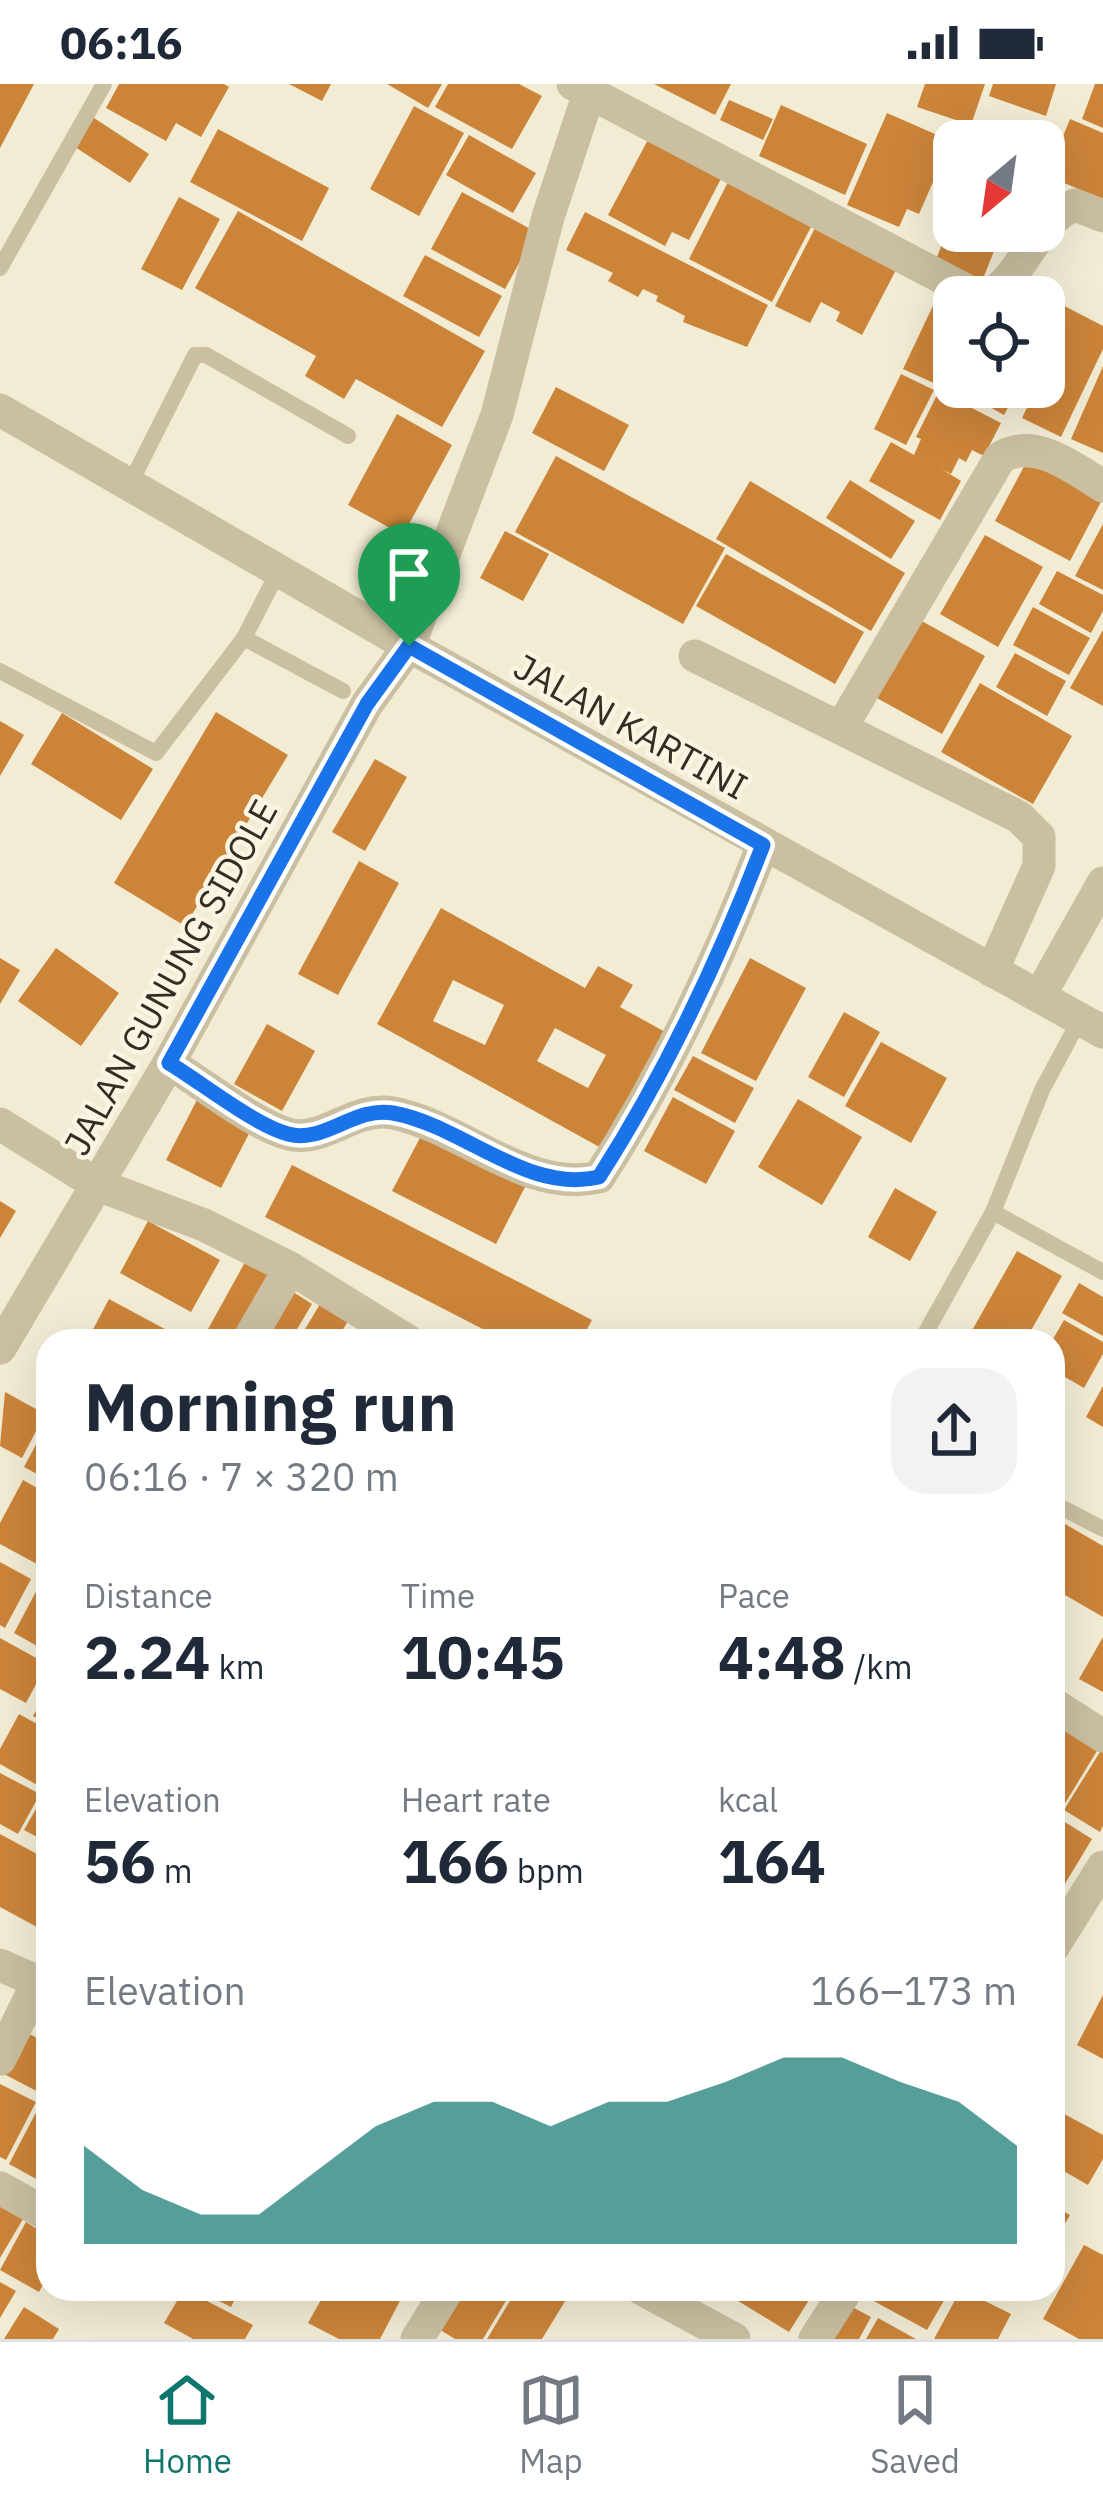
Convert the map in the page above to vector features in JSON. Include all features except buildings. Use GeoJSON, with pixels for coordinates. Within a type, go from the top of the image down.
{"type":"FeatureCollection","features":[{"type":"Feature","properties":{"kind":"street"},"geometry":{"type":"LineString","coordinates":[[584,87],[943,276]]}},
{"type":"Feature","properties":{"kind":"street","name":"JALAN GUNUNG SIDOLE"},"geometry":{"type":"LineString","coordinates":[[0,1348],[169,1063],[367,704],[409,646],[496,415],[584,87]]}},
{"type":"Feature","properties":{"kind":"street"},"geometry":{"type":"LineString","coordinates":[[1011,276],[1054,215],[1075,206],[1103,216]]}},
{"type":"Feature","properties":{"kind":"street","name":"JALAN KARTINI"},"geometry":{"type":"LineString","coordinates":[[0,410],[409,646],[1092,1026]]}},
{"type":"Feature","properties":{"kind":"street"},"geometry":{"type":"LineString","coordinates":[[841,728],[1000,458],[1012,450],[1029,450],[1103,486]]}},
{"type":"Feature","properties":{"kind":"street"},"geometry":{"type":"LineString","coordinates":[[695,656],[1019,817],[1039,837],[1039,866],[992,971]]}},
{"type":"Feature","properties":{"kind":"street"},"geometry":{"type":"LineString","coordinates":[[169,1063],[284,1133],[310,1135],[345,1118],[389,1112],[465,1139],[553,1182],[599,1177],[647,1101],[715,970],[763,845]]}},
{"type":"Feature","properties":{"kind":"street"},"geometry":{"type":"LineString","coordinates":[[1040,995],[1103,883]]}},
{"type":"Feature","properties":{"kind":"street"},"geometry":{"type":"LineString","coordinates":[[0,1124],[98,1185],[204,1225],[290,1268],[389,1329]]}},
{"type":"Feature","properties":{"kind":"street"},"geometry":{"type":"LineString","coordinates":[[255,1329],[290,1268]]}},
{"type":"Feature","properties":{"kind":"street"},"geometry":{"type":"LineString","coordinates":[[1065,1712],[1103,1736]]}},
{"type":"Feature","properties":{"kind":"street"},"geometry":{"type":"LineString","coordinates":[[1065,1928],[1103,1867]]}},
{"type":"Feature","properties":{"kind":"street"},"geometry":{"type":"LineString","coordinates":[[0,1965],[36,1982]]}},
{"type":"Feature","properties":{"kind":"street"},"geometry":{"type":"LineString","coordinates":[[0,2060],[36,1997]]}},
{"type":"Feature","properties":{"kind":"street"},"geometry":{"type":"LineString","coordinates":[[0,2188],[36,2208]]}},
{"type":"Feature","properties":{"kind":"street"},"geometry":{"type":"LineString","coordinates":[[417,2339],[441,2301]]}},
{"type":"Feature","properties":{"kind":"street"},"geometry":{"type":"LineString","coordinates":[[664,2301],[734,2339]]}},
{"type":"Feature","properties":{"kind":"street"},"geometry":{"type":"LineString","coordinates":[[815,2339],[839,2301]]}},
{"type":"Feature","properties":{"kind":"lane"},"geometry":{"type":"LineString","coordinates":[[0,268],[104,84]]}},
{"type":"Feature","properties":{"kind":"lane"},"geometry":{"type":"LineString","coordinates":[[128,487],[195,355],[206,355],[348,436]]}},
{"type":"Feature","properties":{"kind":"lane"},"geometry":{"type":"LineString","coordinates":[[0,670],[157,753],[233,645],[244,638],[278,572]]}},
{"type":"Feature","properties":{"kind":"lane"},"geometry":{"type":"LineString","coordinates":[[244,638],[344,691]]}},
{"type":"Feature","properties":{"kind":"lane"},"geometry":{"type":"LineString","coordinates":[[928,1329],[992,1212],[1042,1090],[1092,1026]]}},
{"type":"Feature","properties":{"kind":"lane"},"geometry":{"type":"LineString","coordinates":[[992,1212],[1103,1272]]}},
{"type":"Feature","properties":{"kind":"lane"},"geometry":{"type":"LineString","coordinates":[[1065,1510],[1103,1529]]}},
{"type":"Feature","properties":{"kind":"route"},"geometry":{"type":"LineString","coordinates":[[409,646],[763,845],[715,970],[647,1101],[599,1177],[553,1182],[465,1139],[389,1112],[345,1118],[310,1135],[284,1133],[169,1063],[367,704],[409,646]]}}]}
